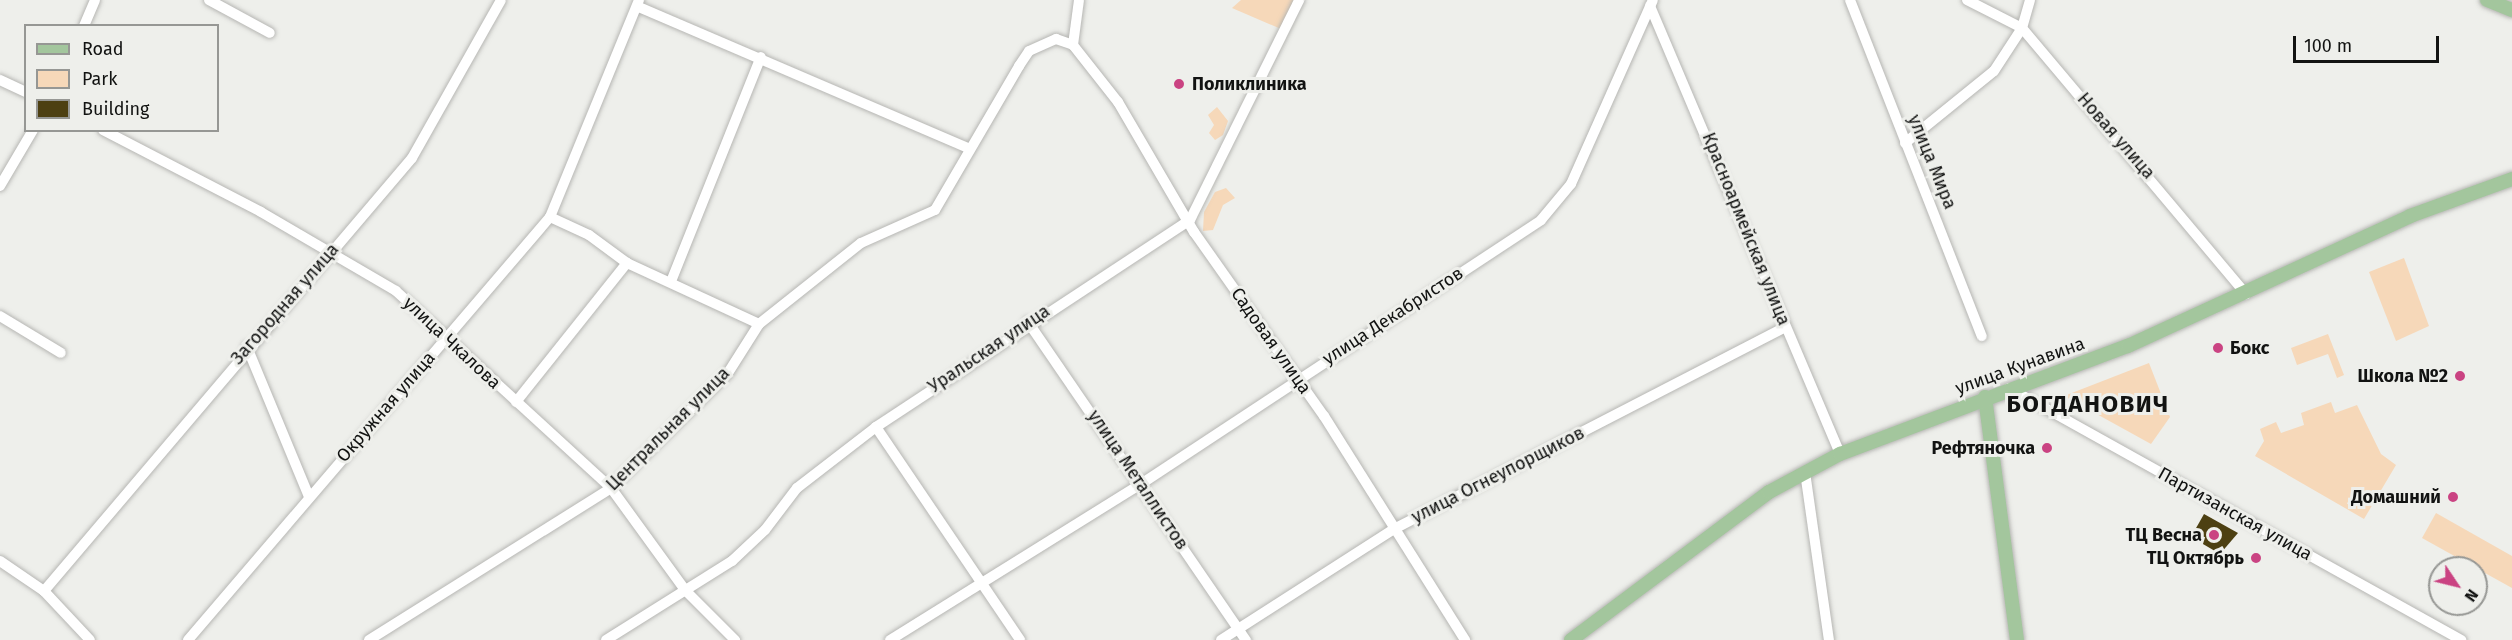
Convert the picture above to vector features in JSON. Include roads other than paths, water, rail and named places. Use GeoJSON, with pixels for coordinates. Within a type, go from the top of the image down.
{"type":"FeatureCollection","features":[{"type":"Feature","properties":{"kind":"main road"},"geometry":{"type":"LineString","coordinates":[[2487,0],[2512,10]]}},
{"type":"Feature","properties":{"kind":"main road","name":"улица Кунавина"},"geometry":{"type":"LineString","coordinates":[[1571,640],[1730,520],[1805,472],[1840,454],[2009,388],[2128,346],[2246,294],[2410,216],[2512,179]]}},
{"type":"Feature","properties":{"kind":"main road"},"geometry":{"type":"LineString","coordinates":[[1985,397],[2017,640]]}},
{"type":"Feature","properties":{"kind":"street"},"geometry":{"type":"LineString","coordinates":[[85,24],[95,0]]}},
{"type":"Feature","properties":{"kind":"street"},"geometry":{"type":"LineString","coordinates":[[209,0],[270,33]]}},
{"type":"Feature","properties":{"kind":"street","name":"Загородная улица"},"geometry":{"type":"LineString","coordinates":[[44,591],[247,347],[412,158],[501,0]]}},
{"type":"Feature","properties":{"kind":"street"},"geometry":{"type":"LineString","coordinates":[[1073,45],[1079,0]]}},
{"type":"Feature","properties":{"kind":"street"},"geometry":{"type":"LineString","coordinates":[[1190,220],[1299,0]]}},
{"type":"Feature","properties":{"kind":"street","name":"улица Мира"},"geometry":{"type":"LineString","coordinates":[[1850,0],[1982,336]]}},
{"type":"Feature","properties":{"kind":"street","name":"Новая улица"},"geometry":{"type":"LineString","coordinates":[[1968,0],[2022,28],[2246,294]]}},
{"type":"Feature","properties":{"kind":"street"},"geometry":{"type":"LineString","coordinates":[[1905,143],[1994,71],[2022,28],[2030,0]]}},
{"type":"Feature","properties":{"kind":"street"},"geometry":{"type":"LineString","coordinates":[[639,3],[968,148]]}},
{"type":"Feature","properties":{"kind":"street","name":"Окружная улица"},"geometry":{"type":"LineString","coordinates":[[188,640],[550,217],[639,3]]}},
{"type":"Feature","properties":{"kind":"street","name":"Красноармейская улица"},"geometry":{"type":"LineString","coordinates":[[1651,3],[1840,454]]}},
{"type":"Feature","properties":{"kind":"street","name":"улица Декабристов"},"geometry":{"type":"LineString","coordinates":[[890,640],[1141,484],[1296,378],[1559,204],[1651,3]]}},
{"type":"Feature","properties":{"kind":"street","name":"Центральная улица"},"geometry":{"type":"LineString","coordinates":[[369,640],[611,488],[728,373],[759,324],[861,243],[935,210],[968,148],[1029,51],[1047,40],[1073,45]]}},
{"type":"Feature","properties":{"kind":"street","name":"Садовая улица"},"geometry":{"type":"LineString","coordinates":[[1073,45],[1118,102],[1190,220],[1296,378],[1465,640]]}},
{"type":"Feature","properties":{"kind":"street"},"geometry":{"type":"LineString","coordinates":[[672,279],[761,57]]}},
{"type":"Feature","properties":{"kind":"street"},"geometry":{"type":"LineString","coordinates":[[0,80],[24,91]]}},
{"type":"Feature","properties":{"kind":"street"},"geometry":{"type":"LineString","coordinates":[[0,186],[32,132]]}},
{"type":"Feature","properties":{"kind":"street","name":"улица Чкалова"},"geometry":{"type":"LineString","coordinates":[[107,132],[331,250],[396,291],[611,488],[685,590],[735,640]]}},
{"type":"Feature","properties":{"kind":"street"},"geometry":{"type":"LineString","coordinates":[[550,217],[588,235],[627,263],[672,279],[759,324]]}},
{"type":"Feature","properties":{"kind":"street","name":"Уральская улица"},"geometry":{"type":"LineString","coordinates":[[606,640],[732,561],[765,530],[797,488],[876,427],[1028,322],[1190,220]]}},
{"type":"Feature","properties":{"kind":"street"},"geometry":{"type":"LineString","coordinates":[[516,402],[627,263]]}},
{"type":"Feature","properties":{"kind":"street"},"geometry":{"type":"LineString","coordinates":[[0,316],[61,353]]}},
{"type":"Feature","properties":{"kind":"street","name":"улица Металлистов"},"geometry":{"type":"LineString","coordinates":[[1028,322],[1246,640]]}},
{"type":"Feature","properties":{"kind":"street","name":"улица Огнеупорщиков"},"geometry":{"type":"LineString","coordinates":[[1221,640],[1394,530],[1785,327]]}},
{"type":"Feature","properties":{"kind":"street"},"geometry":{"type":"LineString","coordinates":[[247,347],[309,497]]}},
{"type":"Feature","properties":{"kind":"street","name":"Партизанская улица"},"geometry":{"type":"LineString","coordinates":[[2009,388],[2461,640]]}},
{"type":"Feature","properties":{"kind":"street"},"geometry":{"type":"LineString","coordinates":[[876,427],[1020,640]]}},
{"type":"Feature","properties":{"kind":"street"},"geometry":{"type":"LineString","coordinates":[[1805,472],[1829,640]]}},
{"type":"Feature","properties":{"kind":"street"},"geometry":{"type":"LineString","coordinates":[[0,561],[44,591],[90,640]]}},
{"type":"Feature","properties":{"kind":"place","name":"Поликлиника"},"geometry":{"type":"Point","coordinates":[1179,84]}},
{"type":"Feature","properties":{"kind":"place","name":"Бокс"},"geometry":{"type":"Point","coordinates":[2218,348]}},
{"type":"Feature","properties":{"kind":"place","name":"Школа №2"},"geometry":{"type":"Point","coordinates":[2460,376]}},
{"type":"Feature","properties":{"kind":"place","name":"Рефтяночка"},"geometry":{"type":"Point","coordinates":[2047,448]}},
{"type":"Feature","properties":{"kind":"place","name":"Домашний"},"geometry":{"type":"Point","coordinates":[2453,497]}},
{"type":"Feature","properties":{"kind":"place","name":"ТЦ Весна"},"geometry":{"type":"Point","coordinates":[2214,535]}},
{"type":"Feature","properties":{"kind":"place","name":"ТЦ Октябрь"},"geometry":{"type":"Point","coordinates":[2256,558]}},
{"type":"Feature","properties":{"kind":"district","name":"БОГДАНОВИЧ"},"geometry":{"type":"Point","coordinates":[2088,405]}}]}
